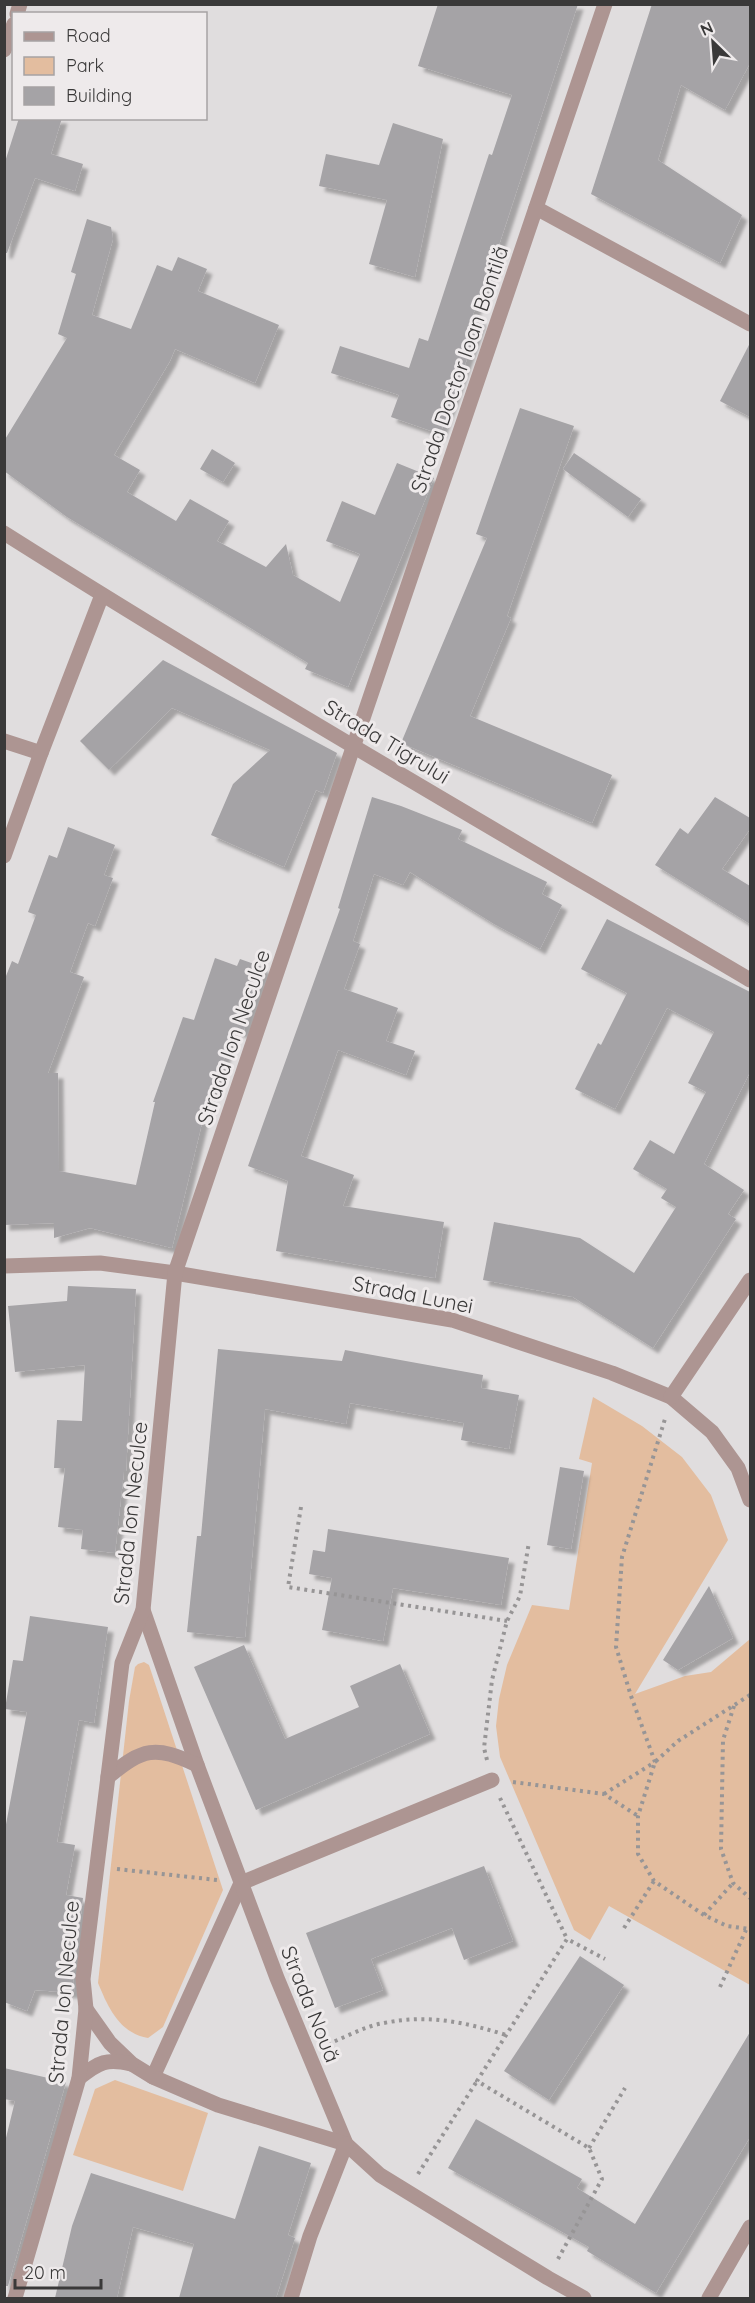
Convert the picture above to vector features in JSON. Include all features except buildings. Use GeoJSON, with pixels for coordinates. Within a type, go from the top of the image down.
{"type":"FeatureCollection","features":[{"type":"Feature","properties":{"kind":"street","name":"Strada Doctor Ioan Bontilă"},"geometry":{"type":"LineString","coordinates":[[354,746],[605,4]]}},
{"type":"Feature","properties":{"kind":"street"},"geometry":{"type":"LineString","coordinates":[[4,50],[12,29]]}},
{"type":"Feature","properties":{"kind":"street"},"geometry":{"type":"LineString","coordinates":[[536,208],[750,324]]}},
{"type":"Feature","properties":{"kind":"street","name":"Strada Tigrului"},"geometry":{"type":"LineString","coordinates":[[4,533],[102,595],[354,746],[750,980]]}},
{"type":"Feature","properties":{"kind":"street"},"geometry":{"type":"LineString","coordinates":[[4,856],[102,595]]}},
{"type":"Feature","properties":{"kind":"street"},"geometry":{"type":"LineString","coordinates":[[4,741],[41,753]]}},
{"type":"Feature","properties":{"kind":"street","name":"Strada Ion Neculce"},"geometry":{"type":"LineString","coordinates":[[15,2298],[80,2078],[86,2009],[83,1979],[122,1663],[143,1610],[175,1273],[354,746]]}},
{"type":"Feature","properties":{"kind":"street","name":"Strada Lunei"},"geometry":{"type":"LineString","coordinates":[[4,1266],[100,1263],[175,1273],[452,1320],[612,1373],[671,1397],[712,1432],[738,1468],[750,1500]]}},
{"type":"Feature","properties":{"kind":"street"},"geometry":{"type":"LineString","coordinates":[[671,1397],[750,1280]]}},
{"type":"Feature","properties":{"kind":"street","name":"Strada Nouă"},"geometry":{"type":"LineString","coordinates":[[143,1610],[197,1765],[277,1978],[346,2144],[380,2175],[584,2298]]}},
{"type":"Feature","properties":{"kind":"street"},"geometry":{"type":"LineString","coordinates":[[108,1778],[126,1762],[141,1755],[161,1751],[197,1765]]}},
{"type":"Feature","properties":{"kind":"street"},"geometry":{"type":"LineString","coordinates":[[153,2077],[241,1883],[492,1780]]}},
{"type":"Feature","properties":{"kind":"street"},"geometry":{"type":"LineString","coordinates":[[86,2009],[110,2043],[132,2064],[153,2077],[218,2105],[346,2144],[310,2236],[291,2298]]}},
{"type":"Feature","properties":{"kind":"street"},"geometry":{"type":"LineString","coordinates":[[80,2078],[94,2066],[109,2061],[132,2064]]}},
{"type":"Feature","properties":{"kind":"street"},"geometry":{"type":"LineString","coordinates":[[709,2298],[750,2227]]}},
{"type":"Feature","properties":{"kind":"path"},"geometry":{"type":"LineString","coordinates":[[671,1397],[622,1557],[616,1647],[655,1762],[638,1816],[638,1854],[654,1881],[704,1915],[727,1926],[748,1930],[720,1987]]}},
{"type":"Feature","properties":{"kind":"path"},"geometry":{"type":"LineString","coordinates":[[301,1507],[288,1587],[507,1621]]}},
{"type":"Feature","properties":{"kind":"path"},"geometry":{"type":"LineString","coordinates":[[529,1542],[520,1596],[507,1621],[492,1680],[484,1748],[492,1780],[567,1940],[605,1959]]}},
{"type":"Feature","properties":{"kind":"path"},"geometry":{"type":"LineString","coordinates":[[604,1794],[655,1762],[678,1741],[750,1695]]}},
{"type":"Feature","properties":{"kind":"path"},"geometry":{"type":"LineString","coordinates":[[734,1706],[723,1740],[721,1850],[734,1883],[750,1898]]}},
{"type":"Feature","properties":{"kind":"path"},"geometry":{"type":"LineString","coordinates":[[492,1780],[604,1794],[638,1816]]}},
{"type":"Feature","properties":{"kind":"path"},"geometry":{"type":"LineString","coordinates":[[97,1866],[241,1883]]}},
{"type":"Feature","properties":{"kind":"path"},"geometry":{"type":"LineString","coordinates":[[624,1928],[654,1881]]}},
{"type":"Feature","properties":{"kind":"path"},"geometry":{"type":"LineString","coordinates":[[704,1915],[734,1883]]}},
{"type":"Feature","properties":{"kind":"path"},"geometry":{"type":"LineString","coordinates":[[407,2192],[567,1940]]}},
{"type":"Feature","properties":{"kind":"path"},"geometry":{"type":"LineString","coordinates":[[308,2052],[383,2023],[435,2018],[474,2025],[507,2035]]}},
{"type":"Feature","properties":{"kind":"path"},"geometry":{"type":"LineString","coordinates":[[477,2081],[589,2148],[602,2179],[548,2278]]}},
{"type":"Feature","properties":{"kind":"path"},"geometry":{"type":"LineString","coordinates":[[589,2148],[625,2088]]}},
{"type":"Feature","properties":{"kind":"green space"},"geometry":{"type":"Polygon","coordinates":[[[593,1397],[642,1426],[682,1457],[711,1495],[728,1540],[635,1694],[685,1676],[711,1672],[750,1639],[750,1985],[609,1906],[590,1940],[574,1930],[500,1757],[496,1726],[499,1699],[507,1665],[532,1605],[569,1610],[592,1463],[579,1459],[593,1397]]]}},
{"type":"Feature","properties":{"kind":"green space"},"geometry":{"type":"Polygon","coordinates":[[[144,1662],[149,1665],[223,1890],[163,2027],[148,2038],[129,2031],[122,2025],[111,2010],[98,1983],[129,1701],[135,1667],[144,1662]]]}},
{"type":"Feature","properties":{"kind":"green space"},"geometry":{"type":"Polygon","coordinates":[[[115,2080],[208,2113],[183,2191],[73,2155],[95,2089],[115,2080]]]}}]}
